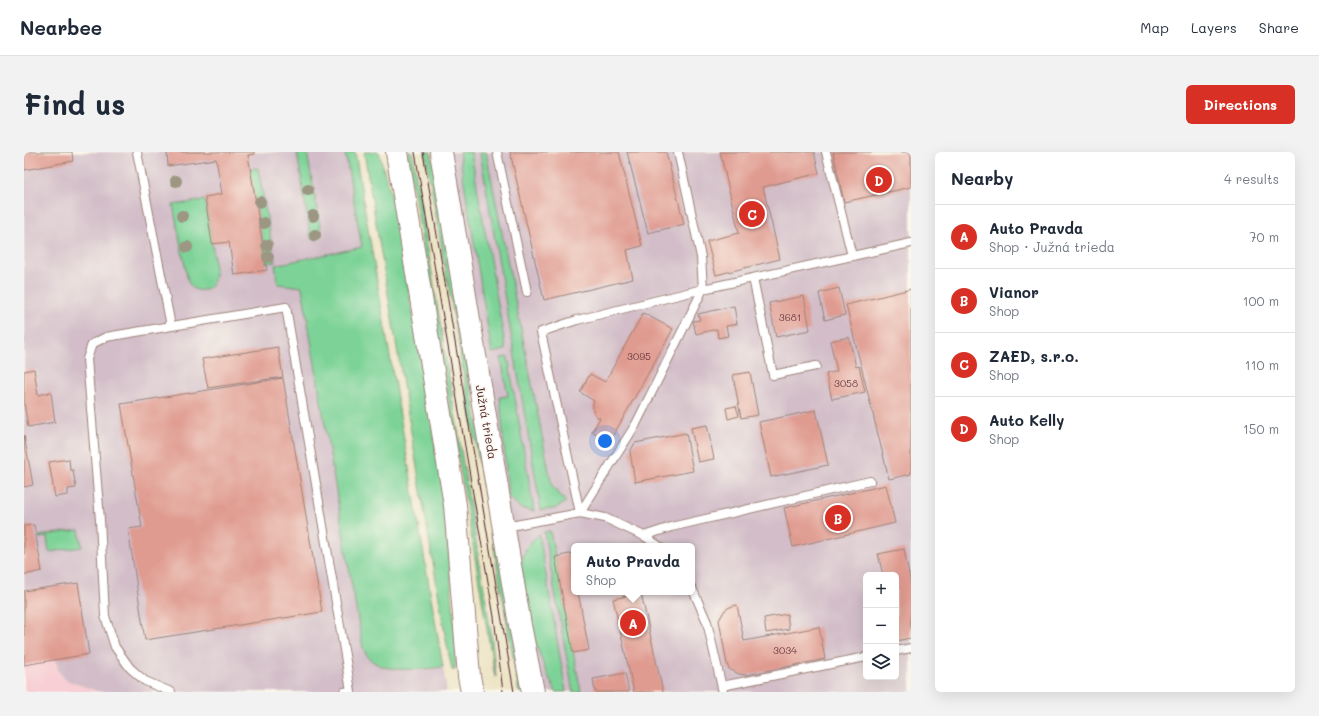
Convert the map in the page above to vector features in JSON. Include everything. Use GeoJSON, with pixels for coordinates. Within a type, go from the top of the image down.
{"type":"FeatureCollection","features":[{"type":"Feature","properties":{"kind":"street"},"geometry":{"type":"LineString","coordinates":[[397,152],[455,505],[469,687]]}},
{"type":"Feature","properties":{"kind":"street","name":"Južná trieda"},"geometry":{"type":"LineString","coordinates":[[441,152],[533,692]]}},
{"type":"Feature","properties":{"kind":"lane"},"geometry":{"type":"LineString","coordinates":[[137,152],[171,326]]}},
{"type":"Feature","properties":{"kind":"lane"},"geometry":{"type":"LineString","coordinates":[[497,152],[527,292]]}},
{"type":"Feature","properties":{"kind":"lane"},"geometry":{"type":"LineString","coordinates":[[580,513],[636,424],[703,289],[701,257],[678,152]]}},
{"type":"Feature","properties":{"kind":"lane"},"geometry":{"type":"LineString","coordinates":[[826,152],[852,256]]}},
{"type":"Feature","properties":{"kind":"lane"},"geometry":{"type":"LineString","coordinates":[[580,513],[541,332],[577,320],[703,289],[911,243]]}},
{"type":"Feature","properties":{"kind":"lane"},"geometry":{"type":"LineString","coordinates":[[753,278],[773,375],[816,366]]}},
{"type":"Feature","properties":{"kind":"lane"},"geometry":{"type":"LineString","coordinates":[[171,692],[145,681],[130,668],[114,647],[106,616],[87,359],[92,344],[106,337],[286,307],[351,691],[344,692]]}},
{"type":"Feature","properties":{"kind":"lane"},"geometry":{"type":"LineString","coordinates":[[644,536],[671,527],[870,481]]}},
{"type":"Feature","properties":{"kind":"lane"},"geometry":{"type":"LineString","coordinates":[[504,527],[580,513],[605,518],[644,536],[654,543]]}},
{"type":"Feature","properties":{"kind":"lane"},"geometry":{"type":"LineString","coordinates":[[695,595],[707,622],[722,689],[863,658]]}},
{"type":"Feature","properties":{"kind":"lane"},"geometry":{"type":"LineString","coordinates":[[899,650],[911,648]]}},
{"type":"Feature","properties":{"kind":"shaded area"},"geometry":{"type":"Polygon","coordinates":[[[24,152],[355,152],[447,692],[100,692],[66,680],[58,671],[45,588],[24,591],[24,152]]]}},
{"type":"Feature","properties":{"kind":"shaded area"},"geometry":{"type":"Polygon","coordinates":[[[441,152],[911,152],[911,692],[535,692],[441,152]]]}},
{"type":"Feature","properties":{"kind":"shaded area"},"geometry":{"type":"Polygon","coordinates":[[[45,588],[58,671],[66,680],[100,692],[24,692],[24,591],[45,588]]]}},
{"type":"Feature","properties":{"kind":"green space"},"geometry":{"type":"Polygon","coordinates":[[[297,152],[307,152],[321,232],[321,236],[317,240],[311,238],[310,234],[297,152]]]}},
{"type":"Feature","properties":{"kind":"green space"},"geometry":{"type":"Polygon","coordinates":[[[345,152],[355,152],[443,667],[403,670],[393,669],[374,663],[368,657],[363,648],[302,287],[278,284],[275,265],[362,247],[345,152]]]}},
{"type":"Feature","properties":{"kind":"green space"},"geometry":{"type":"Polygon","coordinates":[[[364,152],[379,152],[394,203],[444,496],[454,617],[456,657],[455,670],[452,670],[446,640],[364,152]]]}},
{"type":"Feature","properties":{"kind":"green space"},"geometry":{"type":"Polygon","coordinates":[[[407,152],[412,152],[491,632],[496,677],[495,677],[407,152]]]}},
{"type":"Feature","properties":{"kind":"green space"},"geometry":{"type":"Polygon","coordinates":[[[425,152],[431,152],[524,692],[519,692],[425,152]]]}},
{"type":"Feature","properties":{"kind":"green space"},"geometry":{"type":"Polygon","coordinates":[[[459,152],[471,152],[506,350],[492,353],[459,152]]]}},
{"type":"Feature","properties":{"kind":"green space"},"geometry":{"type":"Polygon","coordinates":[[[480,152],[486,152],[552,486],[566,502],[554,509],[541,510],[480,152]]]}},
{"type":"Feature","properties":{"kind":"green space"},"geometry":{"type":"Polygon","coordinates":[[[258,168],[275,262],[266,263],[250,169],[258,168]]]}},
{"type":"Feature","properties":{"kind":"green space"},"geometry":{"type":"Polygon","coordinates":[[[205,200],[214,258],[215,275],[213,283],[208,288],[196,290],[192,287],[188,280],[173,205],[205,200]]]}},
{"type":"Feature","properties":{"kind":"green space"},"geometry":{"type":"Polygon","coordinates":[[[508,357],[534,511],[520,508],[508,496],[500,397],[508,396],[501,358],[508,357]]]}},
{"type":"Feature","properties":{"kind":"green space"},"geometry":{"type":"Polygon","coordinates":[[[79,530],[82,547],[49,552],[47,537],[39,538],[39,536],[79,530]]]}},
{"type":"Feature","properties":{"kind":"green space"},"geometry":{"type":"Polygon","coordinates":[[[550,531],[581,692],[573,692],[544,532],[550,531]]]}},
{"type":"Feature","properties":{"kind":"green space"},"geometry":{"type":"Polygon","coordinates":[[[539,534],[566,692],[556,692],[545,669],[531,630],[521,564],[529,544],[539,534]]]}},
{"type":"Feature","properties":{"kind":"building"},"geometry":{"type":"Polygon","coordinates":[[[24,152],[72,152],[73,161],[24,170],[24,152]]]}},
{"type":"Feature","properties":{"kind":"building"},"geometry":{"type":"Polygon","coordinates":[[[167,152],[254,152],[255,154],[248,155],[267,270],[234,275],[229,242],[212,244],[205,197],[222,194],[216,159],[168,166],[167,152]]]}},
{"type":"Feature","properties":{"kind":"building"},"geometry":{"type":"Polygon","coordinates":[[[510,152],[619,152],[642,246],[627,250],[633,279],[544,300],[510,152]]]}},
{"type":"Feature","properties":{"kind":"building"},"geometry":{"type":"Polygon","coordinates":[[[627,152],[666,152],[684,224],[648,233],[627,152]]]}},
{"type":"Feature","properties":{"kind":"building"},"geometry":{"type":"Polygon","coordinates":[[[720,152],[814,152],[819,173],[763,187],[780,259],[716,275],[707,241],[739,233],[720,152]]]}},
{"type":"Feature","properties":{"kind":"building"},"geometry":{"type":"Polygon","coordinates":[[[833,152],[911,152],[911,187],[844,202],[833,152]]]}},
{"type":"Feature","properties":{"kind":"building"},"geometry":{"type":"Polygon","coordinates":[[[839,288],[845,315],[825,320],[819,293],[839,288]]]}},
{"type":"Feature","properties":{"kind":"building"},"geometry":{"type":"Polygon","coordinates":[[[911,289],[911,474],[889,479],[846,305],[911,289]]]}},
{"type":"Feature","properties":{"kind":"building"},"geometry":{"type":"Polygon","coordinates":[[[804,296],[810,330],[776,337],[769,303],[804,296]]]}},
{"type":"Feature","properties":{"kind":"building"},"geometry":{"type":"Polygon","coordinates":[[[734,306],[737,324],[726,326],[728,336],[718,338],[717,329],[696,334],[693,321],[700,320],[698,314],[734,306]]]}},
{"type":"Feature","properties":{"kind":"building"},"geometry":{"type":"Polygon","coordinates":[[[643,313],[673,329],[609,443],[592,432],[600,418],[596,416],[593,410],[594,401],[580,392],[590,374],[605,382],[643,313]]]}},
{"type":"Feature","properties":{"kind":"building"},"geometry":{"type":"Polygon","coordinates":[[[849,337],[856,367],[859,366],[865,392],[832,399],[826,374],[837,371],[830,341],[849,337]]]}},
{"type":"Feature","properties":{"kind":"building"},"geometry":{"type":"Polygon","coordinates":[[[278,347],[283,377],[208,388],[202,359],[278,347]]]}},
{"type":"Feature","properties":{"kind":"building"},"geometry":{"type":"Polygon","coordinates":[[[34,369],[38,395],[51,392],[55,422],[28,427],[24,403],[24,371],[34,369]]]}},
{"type":"Feature","properties":{"kind":"building"},"geometry":{"type":"Polygon","coordinates":[[[750,372],[758,415],[741,418],[733,375],[750,372]]]}},
{"type":"Feature","properties":{"kind":"building"},"geometry":{"type":"Polygon","coordinates":[[[283,378],[322,612],[145,640],[128,529],[142,527],[121,404],[283,378]]]}},
{"type":"Feature","properties":{"kind":"building"},"geometry":{"type":"Polygon","coordinates":[[[736,406],[739,416],[728,419],[726,408],[736,406]]]}},
{"type":"Feature","properties":{"kind":"building"},"geometry":{"type":"Polygon","coordinates":[[[816,410],[828,465],[771,477],[759,422],[816,410]]]}},
{"type":"Feature","properties":{"kind":"building"},"geometry":{"type":"Polygon","coordinates":[[[707,425],[714,459],[698,462],[691,428],[707,425]]]}},
{"type":"Feature","properties":{"kind":"building"},"geometry":{"type":"Polygon","coordinates":[[[686,433],[693,471],[635,482],[630,452],[635,443],[686,433]]]}},
{"type":"Feature","properties":{"kind":"building"},"geometry":{"type":"Polygon","coordinates":[[[24,435],[33,485],[24,487],[24,435]]]}},
{"type":"Feature","properties":{"kind":"building"},"geometry":{"type":"Polygon","coordinates":[[[69,459],[70,470],[73,470],[76,488],[68,489],[68,495],[55,497],[49,462],[69,459]]]}},
{"type":"Feature","properties":{"kind":"building"},"geometry":{"type":"Polygon","coordinates":[[[886,485],[895,523],[793,547],[784,508],[886,485]]]}},
{"type":"Feature","properties":{"kind":"building"},"geometry":{"type":"Polygon","coordinates":[[[34,525],[42,571],[24,575],[24,526],[34,525]]]}},
{"type":"Feature","properties":{"kind":"building"},"geometry":{"type":"Polygon","coordinates":[[[904,549],[911,585],[911,638],[899,640],[899,572],[882,572],[878,554],[904,549]]]}},
{"type":"Feature","properties":{"kind":"building"},"geometry":{"type":"Polygon","coordinates":[[[571,554],[571,595],[579,595],[589,650],[573,653],[555,557],[571,554]]]}},
{"type":"Feature","properties":{"kind":"building"},"geometry":{"type":"Polygon","coordinates":[[[78,583],[89,654],[24,665],[24,591],[78,583]]]}},
{"type":"Feature","properties":{"kind":"building"},"geometry":{"type":"Polygon","coordinates":[[[632,595],[641,595],[663,692],[634,692],[613,599],[632,595]]]}},
{"type":"Feature","properties":{"kind":"building"},"geometry":{"type":"Polygon","coordinates":[[[737,605],[744,641],[819,627],[825,659],[746,675],[739,674],[729,669],[719,620],[725,610],[737,605]]]}},
{"type":"Feature","properties":{"kind":"building"},"geometry":{"type":"Polygon","coordinates":[[[787,614],[789,629],[766,633],[764,618],[787,614]]]}},
{"type":"Feature","properties":{"kind":"building"},"geometry":{"type":"Polygon","coordinates":[[[625,673],[629,692],[595,692],[593,679],[625,673]]]}},
{"type":"Feature","properties":{"kind":"tram line"},"geometry":{"type":"LineString","coordinates":[[415,152],[494,617],[503,692]]}},
{"type":"Feature","properties":{"kind":"tram line"},"geometry":{"type":"LineString","coordinates":[[423,152],[514,692]]}},
{"type":"Feature","properties":{"kind":"place","name":"Auto Kelly"},"geometry":{"type":"Point","coordinates":[879,180]}},
{"type":"Feature","properties":{"kind":"place","name":"ZAED, s.r.o."},"geometry":{"type":"Point","coordinates":[752,214]}},
{"type":"Feature","properties":{"kind":"place","name":"Vianor"},"geometry":{"type":"Point","coordinates":[838,518]}},
{"type":"Feature","properties":{"kind":"place","name":"Auto Pravda"},"geometry":{"type":"Point","coordinates":[633,623]}}]}
